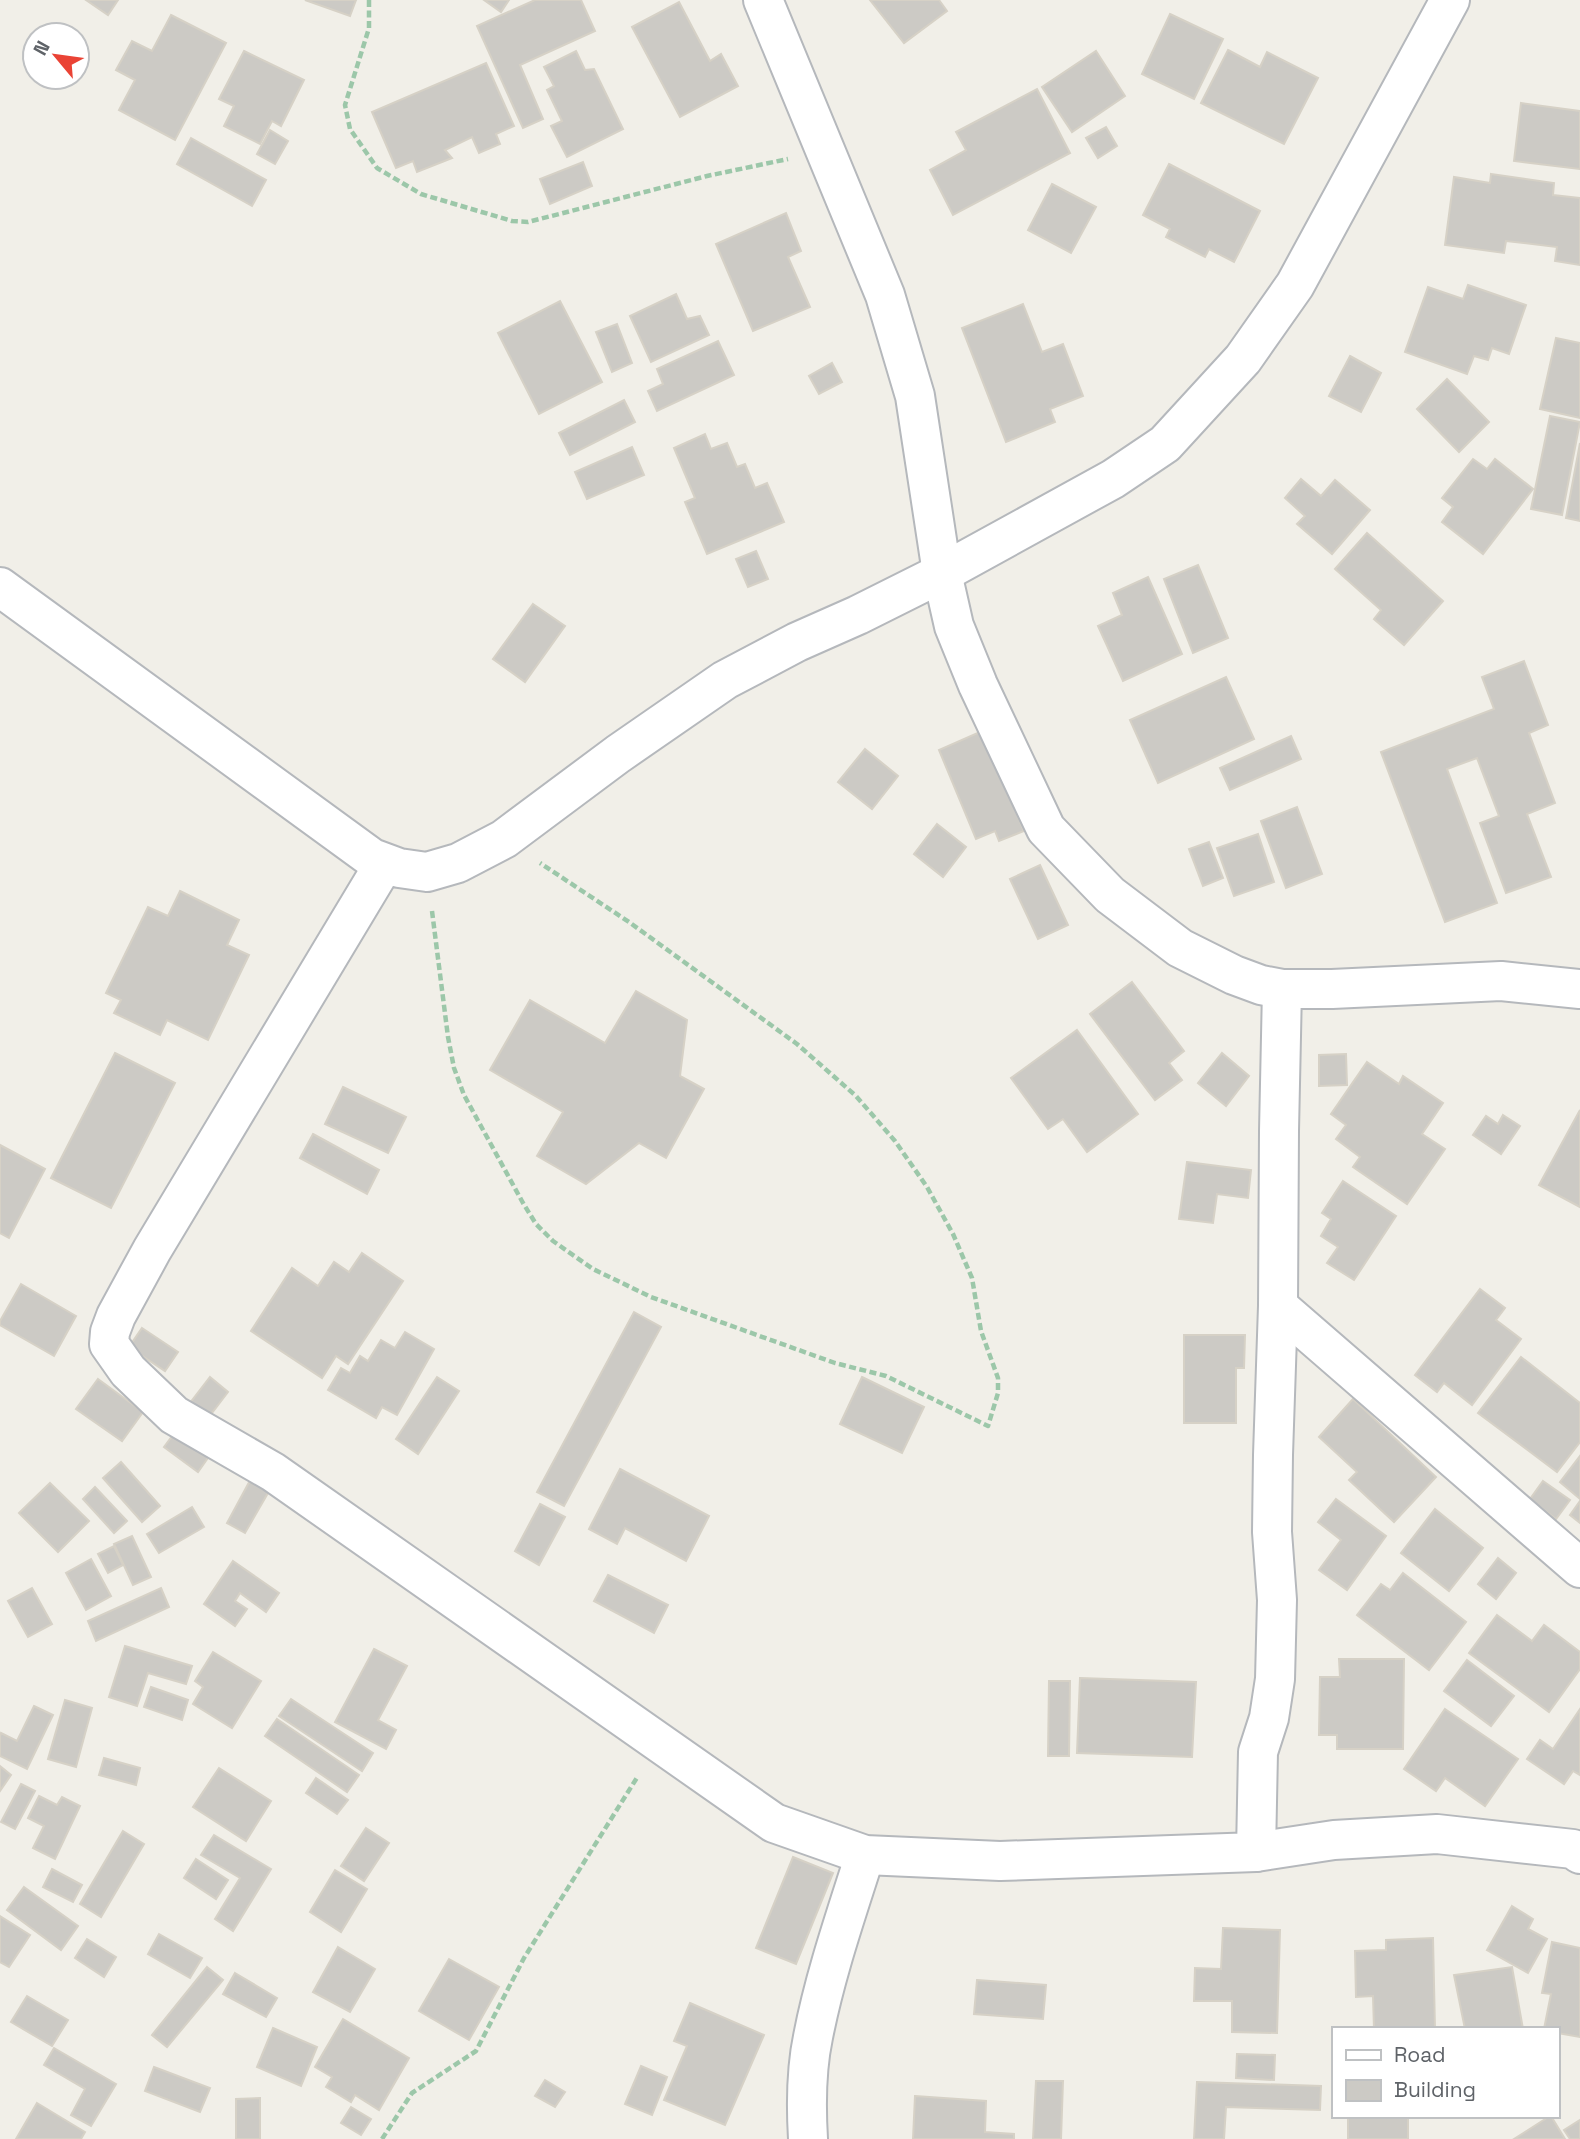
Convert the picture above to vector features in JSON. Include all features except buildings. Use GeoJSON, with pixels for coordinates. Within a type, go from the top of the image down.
{"type":"FeatureCollection","features":[{"type":"Feature","properties":{"kind":"street"},"geometry":{"type":"LineString","coordinates":[[763,0],[885,295],[915,396],[942,573],[954,626],[978,685],[1046,829],[1110,895],[1180,948],[1234,975],[1282,989],[1501,981],[1580,989]]}},
{"type":"Feature","properties":{"kind":"street"},"geometry":{"type":"LineString","coordinates":[[0,587],[325,827],[384,864],[427,872],[458,863],[504,839],[618,754],[725,680],[797,642],[942,573],[1113,479],[1165,444],[1243,359],[1295,285],[1450,0]]}},
{"type":"Feature","properties":{"kind":"street"},"geometry":{"type":"LineString","coordinates":[[384,864],[152,1250],[116,1316],[109,1345],[136,1380],[174,1415],[272,1472],[774,1824],[865,1855],[1000,1860],[1256,1852],[1334,1840],[1437,1834],[1573,1849],[1580,1854]]}},
{"type":"Feature","properties":{"kind":"street"},"geometry":{"type":"LineString","coordinates":[[1256,1852],[1258,1752],[1269,1718],[1275,1679],[1277,1600],[1272,1532],[1282,989]]}},
{"type":"Feature","properties":{"kind":"street"},"geometry":{"type":"LineString","coordinates":[[1278,1306],[1580,1568]]}},
{"type":"Feature","properties":{"kind":"street"},"geometry":{"type":"LineString","coordinates":[[808,2139],[806,2102],[812,2038],[865,1855]]}},
{"type":"Feature","properties":{"kind":"path"},"geometry":{"type":"LineString","coordinates":[[369,0],[369,28],[345,105],[350,129],[377,168],[421,194],[512,221],[528,222],[707,176],[827,152]]}},
{"type":"Feature","properties":{"kind":"path"},"geometry":{"type":"LineString","coordinates":[[427,872],[449,1037],[457,1077],[464,1096],[523,1203],[536,1224],[553,1241],[593,1269],[651,1297],[835,1363],[886,1376],[988,1426],[998,1393],[998,1378],[981,1331],[972,1278],[928,1187],[875,1116],[806,1052],[738,999],[504,839]]}},
{"type":"Feature","properties":{"kind":"path"},"geometry":{"type":"LineString","coordinates":[[382,2139],[412,2093],[476,2051],[524,1958],[578,1868],[659,1743]]}}]}
